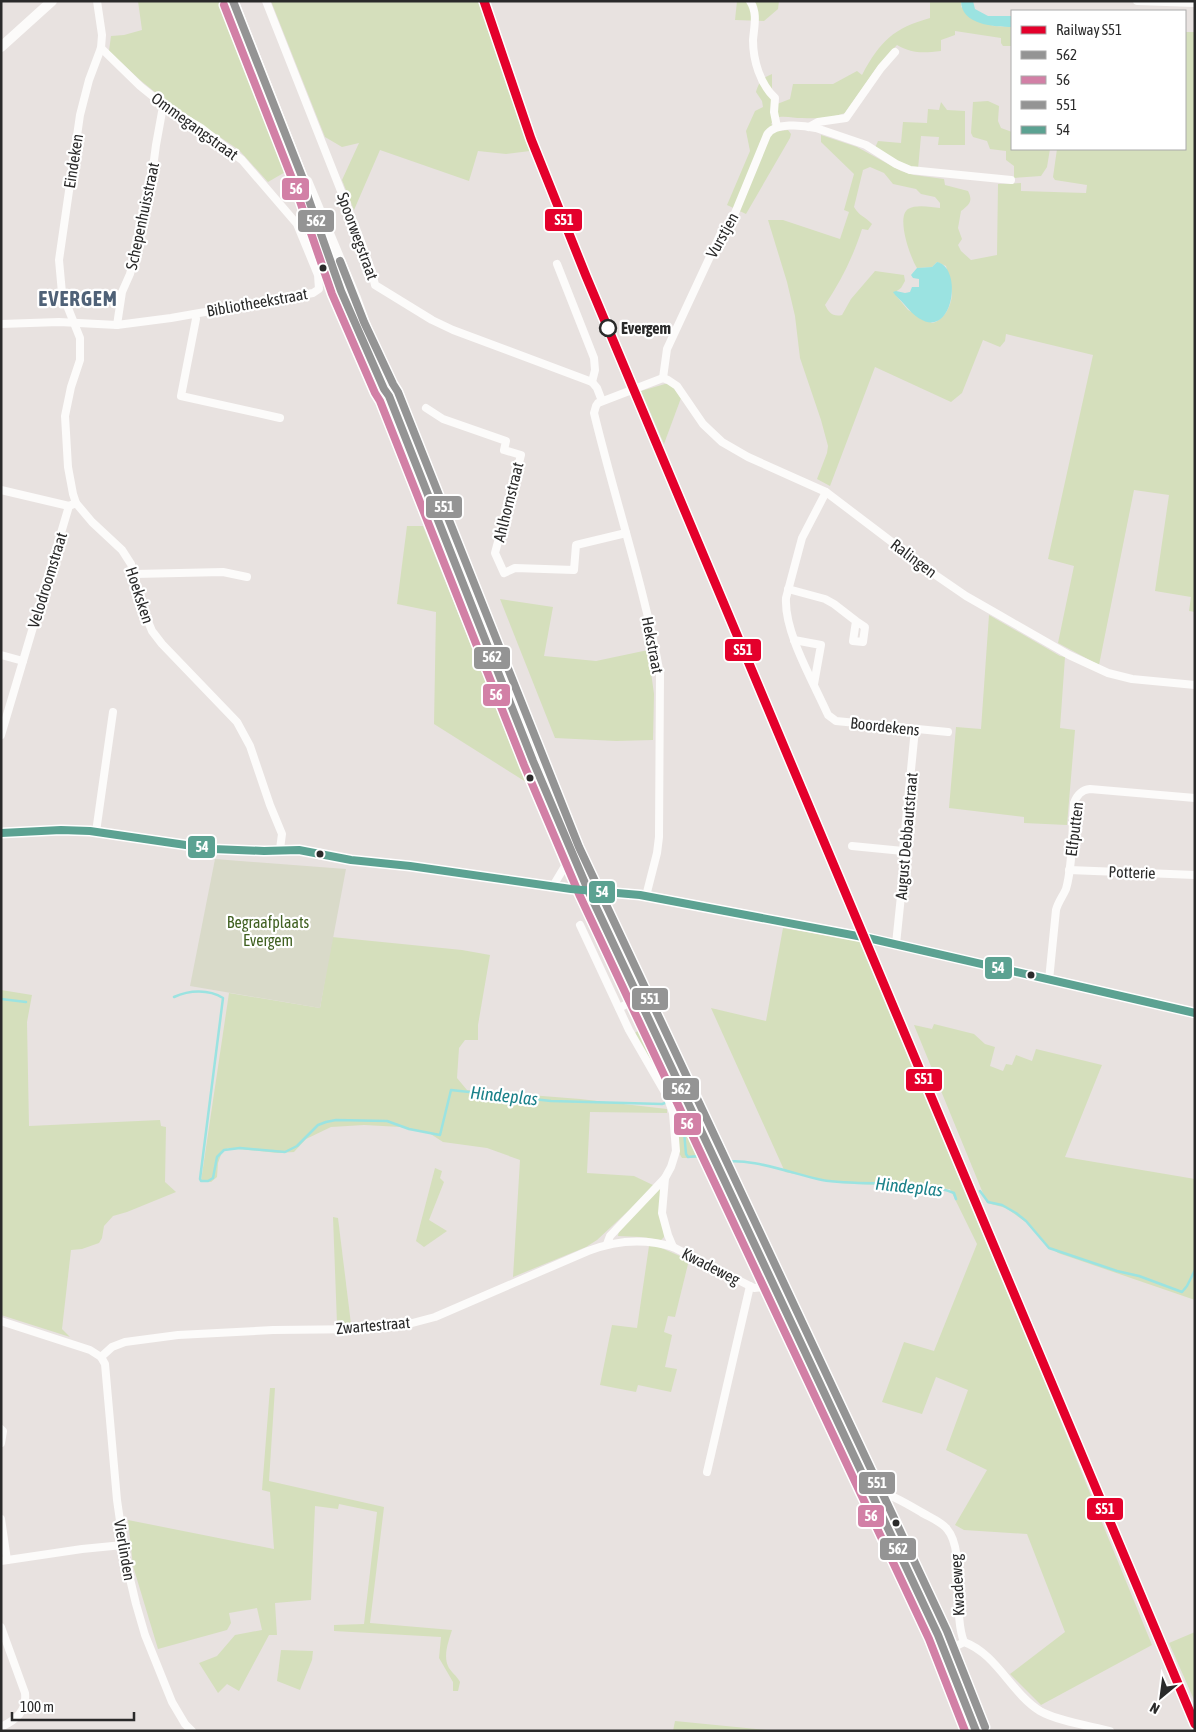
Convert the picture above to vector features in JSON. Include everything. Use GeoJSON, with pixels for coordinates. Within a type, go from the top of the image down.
{"type":"FeatureCollection","features":[{"type":"Feature","properties":{"kind":"main road","name":"Kwadeweg"},"geometry":{"type":"LineString","coordinates":[[233,1],[303,179],[307,182],[347,277],[388,388],[389,396],[570,851],[945,1652],[976,1731]]}},
{"type":"Feature","properties":{"kind":"street"},"geometry":{"type":"LineString","coordinates":[[1,47],[52,1]]}},
{"type":"Feature","properties":{"kind":"street","name":"Eindeken"},"geometry":{"type":"LineString","coordinates":[[73,323],[62,293],[59,260],[80,114],[89,80],[101,48],[102,35],[97,1]]}},
{"type":"Feature","properties":{"kind":"street","name":"Spoorwegstraat"},"geometry":{"type":"LineString","coordinates":[[266,1],[360,239],[375,285],[432,320],[453,330],[592,382]]}},
{"type":"Feature","properties":{"kind":"street"},"geometry":{"type":"LineString","coordinates":[[750,1],[754,8],[753,41],[755,64],[767,90],[775,98],[774,112],[777,127],[810,127],[858,142],[910,170],[1012,180]]}},
{"type":"Feature","properties":{"kind":"street"},"geometry":{"type":"LineString","coordinates":[[1137,1],[1195,3]]}},
{"type":"Feature","properties":{"kind":"street","name":"Ommegangstraat"},"geometry":{"type":"LineString","coordinates":[[101,48],[140,86],[166,107],[200,128],[236,154],[300,229],[318,275],[320,290]]}},
{"type":"Feature","properties":{"kind":"street"},"geometry":{"type":"LineString","coordinates":[[810,127],[818,122],[846,118],[881,68],[895,52]]}},
{"type":"Feature","properties":{"kind":"street","name":"Schepenhuisstraat"},"geometry":{"type":"LineString","coordinates":[[117,325],[122,292],[126,284],[148,205],[162,112],[166,107]]}},
{"type":"Feature","properties":{"kind":"street","name":"Vurstjen"},"geometry":{"type":"LineString","coordinates":[[663,378],[667,349],[721,233],[733,218],[767,135],[777,127]]}},
{"type":"Feature","properties":{"kind":"street"},"geometry":{"type":"LineString","coordinates":[[557,264],[594,358],[595,370],[592,382],[597,388],[602,402],[663,378]]}},
{"type":"Feature","properties":{"kind":"street","name":"Bibliotheekstraat"},"geometry":{"type":"LineString","coordinates":[[1,324],[59,322],[117,325],[195,314],[313,293],[320,290]]}},
{"type":"Feature","properties":{"kind":"street","name":"Bibliotheekstraat"},"geometry":{"type":"LineString","coordinates":[[195,314],[196,319],[182,396],[280,418]]}},
{"type":"Feature","properties":{"kind":"street","name":"Hoeksken"},"geometry":{"type":"LineString","coordinates":[[73,323],[80,338],[80,360],[67,400],[65,434],[73,505],[122,550],[131,564],[145,614],[152,631],[162,644],[237,722],[245,734],[270,806],[282,834],[280,849]]}},
{"type":"Feature","properties":{"kind":"street","name":"Ralingen"},"geometry":{"type":"LineString","coordinates":[[663,378],[677,386],[703,424],[722,442],[748,457],[826,492],[920,564],[966,596],[1069,655],[1094,667],[1120,677],[1195,685]]}},
{"type":"Feature","properties":{"kind":"street","name":"Hekstraat"},"geometry":{"type":"LineString","coordinates":[[602,402],[596,406],[594,413],[626,533],[660,674],[659,837],[646,896]]}},
{"type":"Feature","properties":{"kind":"street","name":"Ahlhornstraat"},"geometry":{"type":"LineString","coordinates":[[426,408],[443,419],[506,441],[504,450],[520,455],[495,553],[504,573],[515,568],[574,570],[576,545],[626,533]]}},
{"type":"Feature","properties":{"kind":"street"},"geometry":{"type":"LineString","coordinates":[[1,490],[73,505]]}},
{"type":"Feature","properties":{"kind":"street","name":"Boordekens"},"geometry":{"type":"LineString","coordinates":[[826,492],[802,538],[785,605],[788,623],[794,640],[828,715],[836,721],[948,732]]}},
{"type":"Feature","properties":{"kind":"street","name":"Velodroomstraat"},"geometry":{"type":"LineString","coordinates":[[1,735],[73,505]]}},
{"type":"Feature","properties":{"kind":"street"},"geometry":{"type":"LineString","coordinates":[[135,574],[223,572],[247,577]]}},
{"type":"Feature","properties":{"kind":"street"},"geometry":{"type":"LineString","coordinates":[[788,589],[825,599],[856,621]]}},
{"type":"Feature","properties":{"kind":"street"},"geometry":{"type":"LineString","coordinates":[[794,640],[821,645],[814,684]]}},
{"type":"Feature","properties":{"kind":"street"},"geometry":{"type":"LineString","coordinates":[[1,655],[23,661]]}},
{"type":"Feature","properties":{"kind":"street"},"geometry":{"type":"LineString","coordinates":[[96,832],[113,712]]}},
{"type":"Feature","properties":{"kind":"street","name":"August Debbautstraat"},"geometry":{"type":"LineString","coordinates":[[896,944],[915,729]]}},
{"type":"Feature","properties":{"kind":"street","name":"Elfputten"},"geometry":{"type":"LineString","coordinates":[[1049,980],[1056,910],[1058,902],[1066,890],[1074,803],[1077,795],[1083,790],[1090,788],[1195,798]]}},
{"type":"Feature","properties":{"kind":"street"},"geometry":{"type":"LineString","coordinates":[[1,834],[61,830],[96,832],[213,849],[299,850],[351,860],[646,896],[896,944],[1195,1013]]}},
{"type":"Feature","properties":{"kind":"street"},"geometry":{"type":"LineString","coordinates":[[852,846],[903,851]]}},
{"type":"Feature","properties":{"kind":"street"},"geometry":{"type":"LineString","coordinates":[[553,886],[565,866],[570,851]]}},
{"type":"Feature","properties":{"kind":"street","name":"Potterie"},"geometry":{"type":"LineString","coordinates":[[1069,870],[1195,875]]}},
{"type":"Feature","properties":{"kind":"street","name":"Kwadeweg"},"geometry":{"type":"LineString","coordinates":[[580,925],[641,1054],[667,1096],[673,1114],[676,1151],[665,1178],[662,1213],[673,1247]]}},
{"type":"Feature","properties":{"kind":"street"},"geometry":{"type":"LineString","coordinates":[[619,1008],[639,998]]}},
{"type":"Feature","properties":{"kind":"street"},"geometry":{"type":"LineString","coordinates":[[607,1244],[610,1236],[665,1178]]}},
{"type":"Feature","properties":{"kind":"street","name":"Kwadeweg"},"geometry":{"type":"LineString","coordinates":[[607,1244],[630,1240],[659,1243],[673,1247],[754,1288],[764,1287],[772,1282]]}},
{"type":"Feature","properties":{"kind":"street","name":"Zwartestraat"},"geometry":{"type":"LineString","coordinates":[[101,1357],[112,1347],[125,1342],[178,1335],[254,1330],[368,1329],[401,1326],[435,1317],[607,1244]]}},
{"type":"Feature","properties":{"kind":"street","name":"Kwadeweg"},"geometry":{"type":"LineString","coordinates":[[707,1472],[750,1286]]}},
{"type":"Feature","properties":{"kind":"street"},"geometry":{"type":"LineString","coordinates":[[1,1321],[90,1350],[101,1357]]}},
{"type":"Feature","properties":{"kind":"street","name":"Vierlinden"},"geometry":{"type":"LineString","coordinates":[[101,1357],[106,1368],[117,1500],[123,1545],[136,1604],[145,1635],[172,1702],[184,1727],[192,1731]]}},
{"type":"Feature","properties":{"kind":"street"},"geometry":{"type":"LineString","coordinates":[[1,1429],[3,1431],[1,1443]]}},
{"type":"Feature","properties":{"kind":"street","name":"Kwadeweg"},"geometry":{"type":"LineString","coordinates":[[869,1488],[886,1492],[946,1527],[953,1537],[956,1556],[958,1619],[960,1633],[964,1642]]}},
{"type":"Feature","properties":{"kind":"street"},"geometry":{"type":"LineString","coordinates":[[1,1519],[4,1560],[123,1545]]}},
{"type":"Feature","properties":{"kind":"street"},"geometry":{"type":"LineString","coordinates":[[1,1626],[26,1700],[21,1714],[15,1720],[1,1727]]}},
{"type":"Feature","properties":{"kind":"street"},"geometry":{"type":"LineString","coordinates":[[945,1652],[964,1642],[972,1645],[986,1656],[1023,1696],[1040,1711],[1110,1731]]}},
{"type":"Feature","properties":{"kind":"green space"},"geometry":{"type":"Polygon","coordinates":[[[138,1],[221,1],[287,171],[268,182],[239,150],[161,97],[109,51],[111,36],[142,30],[138,1]]]}},
{"type":"Feature","properties":{"kind":"green space"},"geometry":{"type":"Polygon","coordinates":[[[271,1],[480,1],[530,151],[506,154],[478,151],[469,181],[380,150],[354,210],[342,180],[359,143],[342,147],[325,137],[271,1]]]}},
{"type":"Feature","properties":{"kind":"green space"},"geometry":{"type":"Polygon","coordinates":[[[737,1],[779,1],[778,9],[764,21],[735,20],[737,1]]]}},
{"type":"Feature","properties":{"kind":"green space"},"geometry":{"type":"Polygon","coordinates":[[[930,1],[961,1],[961,7],[993,26],[1011,27],[1011,46],[1003,46],[1001,38],[955,31],[955,35],[941,40],[941,51],[918,52],[897,45],[877,67],[845,113],[819,118],[774,118],[771,124],[780,131],[788,130],[791,134],[790,138],[746,214],[727,205],[750,151],[746,131],[755,111],[763,107],[762,101],[756,92],[761,81],[772,74],[772,106],[790,99],[793,84],[833,84],[857,71],[862,75],[875,53],[889,37],[907,26],[930,18],[930,1]]]}},
{"type":"Feature","properties":{"kind":"green space"},"geometry":{"type":"Polygon","coordinates":[[[1186,32],[1195,32],[1195,612],[1189,611],[1191,597],[1155,591],[1169,495],[1134,490],[1099,665],[1058,643],[1074,566],[1048,559],[1093,355],[1006,334],[1005,341],[1000,347],[983,340],[962,393],[951,402],[875,367],[830,486],[817,479],[828,446],[800,358],[795,316],[787,282],[768,220],[783,220],[840,239],[849,212],[844,210],[854,174],[821,142],[821,135],[857,147],[901,171],[914,175],[944,179],[945,185],[968,191],[970,200],[961,211],[958,228],[962,239],[958,245],[961,251],[971,260],[997,255],[998,184],[1021,183],[1021,191],[1086,193],[1087,185],[1055,180],[1053,177],[1057,150],[1186,150],[1186,32]],[[870,167],[863,170],[854,207],[858,213],[872,224],[868,230],[862,229],[846,268],[825,305],[832,314],[842,315],[851,299],[875,271],[904,275],[905,281],[901,288],[894,293],[908,310],[932,323],[936,322],[946,312],[952,295],[946,266],[937,262],[932,267],[917,268],[905,237],[903,220],[905,213],[911,207],[940,208],[940,203],[935,197],[921,194],[916,189],[893,184],[884,173],[870,167]]]}},
{"type":"Feature","properties":{"kind":"green space"},"geometry":{"type":"Polygon","coordinates":[[[988,101],[999,106],[998,121],[1001,128],[1011,132],[1011,150],[1050,150],[1047,167],[1041,176],[1014,178],[1014,166],[1006,160],[1006,151],[990,149],[987,141],[973,137],[971,133],[973,102],[988,101]]]}},
{"type":"Feature","properties":{"kind":"green space"},"geometry":{"type":"Polygon","coordinates":[[[941,102],[947,110],[965,111],[965,145],[938,145],[939,137],[921,136],[918,169],[899,165],[875,148],[878,141],[901,143],[903,122],[927,123],[928,109],[939,110],[941,102]]]}},
{"type":"Feature","properties":{"kind":"green space"},"geometry":{"type":"Polygon","coordinates":[[[671,384],[681,398],[664,444],[641,391],[671,384]]]}},
{"type":"Feature","properties":{"kind":"green space"},"geometry":{"type":"Polygon","coordinates":[[[407,526],[423,526],[526,782],[434,724],[436,612],[397,604],[407,526]]]}},
{"type":"Feature","properties":{"kind":"green space"},"geometry":{"type":"Polygon","coordinates":[[[500,599],[553,607],[544,656],[596,661],[648,650],[654,694],[653,740],[616,741],[555,738],[500,599]]]}},
{"type":"Feature","properties":{"kind":"green space"},"geometry":{"type":"Polygon","coordinates":[[[989,615],[1060,656],[1065,657],[1060,728],[1075,730],[1067,825],[1024,823],[1024,817],[949,808],[956,727],[981,729],[989,615]]]}},
{"type":"Feature","properties":{"kind":"green space","name":"Begraafplaats Evergem"},"geometry":{"type":"Polygon","coordinates":[[[215,859],[346,869],[320,1008],[190,986],[215,859]]]}},
{"type":"Feature","properties":{"kind":"green space"},"geometry":{"type":"Polygon","coordinates":[[[783,928],[859,941],[1050,1395],[1152,1645],[1041,1705],[1010,1674],[1065,1632],[1027,1534],[964,1530],[955,1525],[987,1470],[946,1450],[968,1390],[936,1377],[922,1414],[882,1402],[904,1342],[934,1351],[977,1244],[950,1189],[841,1183],[785,1172],[711,1008],[766,1021],[783,928]]]}},
{"type":"Feature","properties":{"kind":"green space"},"geometry":{"type":"Polygon","coordinates":[[[332,937],[462,950],[490,955],[478,1025],[478,1040],[465,1040],[459,1048],[457,1078],[467,1090],[580,1099],[667,1109],[667,1113],[590,1112],[587,1173],[634,1176],[655,1186],[597,1240],[586,1247],[513,1277],[520,1160],[487,1148],[443,1142],[429,1133],[401,1127],[364,1125],[331,1127],[306,1139],[294,1152],[278,1153],[228,1148],[222,1152],[218,1163],[217,1177],[211,1182],[201,1181],[229,993],[320,1008],[332,937]]]}},
{"type":"Feature","properties":{"kind":"green space"},"geometry":{"type":"Polygon","coordinates":[[[1,990],[32,995],[27,1022],[29,1126],[160,1120],[161,1126],[166,1127],[165,1182],[176,1192],[113,1216],[104,1226],[99,1243],[82,1249],[71,1250],[62,1329],[70,1337],[1,1315],[1,990]]]}},
{"type":"Feature","properties":{"kind":"green space"},"geometry":{"type":"Polygon","coordinates":[[[934,1024],[974,1034],[985,1044],[995,1047],[990,1066],[1003,1071],[1006,1064],[1012,1065],[1016,1055],[1032,1061],[1036,1049],[1102,1065],[1065,1157],[1195,1179],[1195,1300],[1058,1253],[1045,1244],[1027,1223],[1006,1208],[987,1203],[914,1025],[932,1029],[934,1024]]]}},
{"type":"Feature","properties":{"kind":"green space"},"geometry":{"type":"Polygon","coordinates":[[[640,1029],[653,1050],[705,1158],[682,1158],[678,1151],[677,1120],[635,1033],[640,1029]]]}},
{"type":"Feature","properties":{"kind":"green space"},"geometry":{"type":"Polygon","coordinates":[[[435,1168],[442,1171],[440,1178],[444,1182],[429,1220],[447,1231],[424,1247],[416,1241],[435,1168]]]}},
{"type":"Feature","properties":{"kind":"green space"},"geometry":{"type":"Polygon","coordinates":[[[659,1188],[661,1190],[664,1237],[661,1240],[618,1236],[619,1230],[659,1188]]]}},
{"type":"Feature","properties":{"kind":"green space"},"geometry":{"type":"Polygon","coordinates":[[[333,1217],[338,1218],[351,1324],[337,1324],[333,1217]]]}},
{"type":"Feature","properties":{"kind":"green space"},"geometry":{"type":"Polygon","coordinates":[[[649,1246],[659,1247],[689,1260],[675,1317],[668,1316],[664,1332],[672,1335],[665,1367],[677,1369],[671,1392],[638,1385],[636,1392],[600,1385],[612,1325],[637,1328],[649,1246]]]}},
{"type":"Feature","properties":{"kind":"green space"},"geometry":{"type":"Polygon","coordinates":[[[270,1388],[275,1388],[269,1481],[384,1507],[370,1623],[452,1630],[446,1657],[449,1668],[460,1682],[458,1691],[453,1691],[453,1682],[439,1658],[441,1637],[334,1631],[334,1625],[364,1624],[377,1512],[339,1504],[338,1509],[315,1506],[311,1600],[275,1603],[277,1635],[269,1635],[239,1691],[227,1684],[218,1693],[199,1663],[217,1656],[235,1635],[262,1630],[257,1608],[229,1613],[231,1623],[227,1630],[158,1649],[133,1566],[128,1520],[274,1549],[270,1492],[262,1490],[270,1388]]]}},
{"type":"Feature","properties":{"kind":"green space"},"geometry":{"type":"Polygon","coordinates":[[[1195,1632],[1195,1702],[1169,1643],[1195,1632]]]}},
{"type":"Feature","properties":{"kind":"green space"},"geometry":{"type":"Polygon","coordinates":[[[281,1650],[313,1651],[312,1660],[300,1690],[277,1681],[281,1650]]]}},
{"type":"Feature","properties":{"kind":"green space"},"geometry":{"type":"Polygon","coordinates":[[[675,1721],[777,1731],[673,1731],[675,1721]]]}},
{"type":"Feature","properties":{"kind":"water"},"geometry":{"type":"Polygon","coordinates":[[[961,1],[973,1],[975,9],[988,16],[1011,16],[1011,27],[980,23],[973,20],[962,9],[961,1]]]}},
{"type":"Feature","properties":{"kind":"water"},"geometry":{"type":"Polygon","coordinates":[[[937,262],[946,268],[951,279],[952,293],[949,307],[943,317],[933,322],[920,319],[893,292],[905,293],[910,292],[912,287],[919,287],[919,279],[913,278],[911,275],[917,268],[932,267],[937,262]]]}},
{"type":"Feature","properties":{"kind":"waterway","name":"Hindeplas"},"geometry":{"type":"LineString","coordinates":[[174,997],[186,993],[205,992],[223,998],[201,1181],[208,1181],[213,1178],[217,1157],[224,1150],[240,1148],[285,1152],[297,1146],[318,1125],[336,1120],[387,1121],[409,1129],[440,1135],[451,1090],[551,1101],[662,1104],[677,1099],[683,1120],[686,1154],[688,1157],[699,1156],[706,1168],[713,1166]]}},
{"type":"Feature","properties":{"kind":"waterway","name":"Hindeplas"},"geometry":{"type":"LineString","coordinates":[[1,999],[26,1002]]}},
{"type":"Feature","properties":{"kind":"waterway","name":"Hindeplas"},"geometry":{"type":"LineString","coordinates":[[721,1163],[731,1161],[757,1164],[822,1180],[838,1182],[907,1184],[940,1188],[954,1193],[956,1199]]}},
{"type":"Feature","properties":{"kind":"waterway","name":"Hindeplas"},"geometry":{"type":"LineString","coordinates":[[980,1191],[988,1202],[1002,1205],[1026,1221],[1049,1248],[1117,1271],[1139,1276],[1182,1292],[1195,1270]]}},
{"type":"Feature","properties":{"kind":"rail line","name":"S51"},"geometry":{"type":"LineString","coordinates":[[484,1],[531,139],[586,276],[1195,1724]]}},
{"type":"Feature","properties":{"kind":"transit line","name":"562"},"geometry":{"type":"LineString","coordinates":[[233,1],[303,179],[341,291],[384,389],[389,396],[533,761],[588,890],[938,1635],[976,1731]]}},
{"type":"Feature","properties":{"kind":"transit line","name":"56"},"geometry":{"type":"LineString","coordinates":[[224,5],[293,181],[332,294],[380,401],[524,765],[579,894],[929,1639],[965,1731]]}},
{"type":"Feature","properties":{"kind":"transit line","name":"551"},"geometry":{"type":"LineString","coordinates":[[340,261],[364,322],[398,392],[579,847],[947,1631],[985,1727]]}},
{"type":"Feature","properties":{"kind":"transit line","name":"54"},"geometry":{"type":"LineString","coordinates":[[1,833],[61,830],[90,831],[213,849],[299,850],[351,860],[410,866],[571,889],[640,895],[868,938],[1195,1013]]}},
{"type":"Feature","properties":{"kind":"place","name":"Evergem"},"geometry":{"type":"Point","coordinates":[608,328]}},
{"type":"Feature","properties":{"kind":"district","name":"EVERGEM"},"geometry":{"type":"Point","coordinates":[78,299]}}]}
